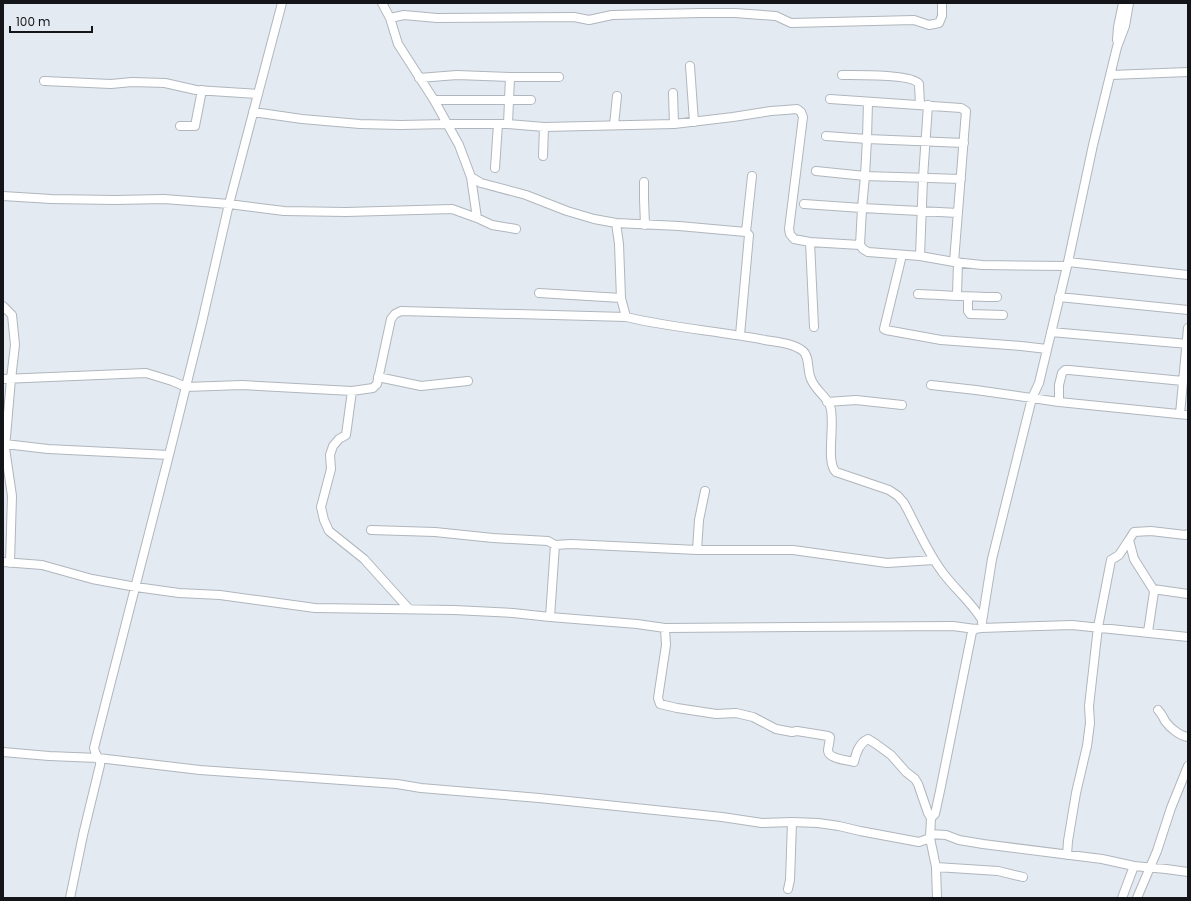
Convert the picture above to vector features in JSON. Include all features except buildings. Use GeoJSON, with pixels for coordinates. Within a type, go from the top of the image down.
{"type":"FeatureCollection","features":[{"type":"Feature","properties":{"kind":"street"},"geometry":{"type":"LineString","coordinates":[[70,898],[100,765],[100,761],[94,753],[94,748],[186,387],[229,204],[282,3]]}},
{"type":"Feature","properties":{"kind":"street"},"geometry":{"type":"LineString","coordinates":[[382,3],[390,18],[398,44],[434,100],[459,145],[471,177],[477,218]]}},
{"type":"Feature","properties":{"kind":"street"},"geometry":{"type":"LineString","coordinates":[[390,18],[404,15],[437,18],[574,17],[589,20],[612,15],[735,13],[776,16],[791,23],[914,20],[930,25],[939,23],[942,16],[942,3]]}},
{"type":"Feature","properties":{"kind":"street"},"geometry":{"type":"LineString","coordinates":[[1117,47],[1118,27],[1123,3]]}},
{"type":"Feature","properties":{"kind":"street"},"geometry":{"type":"LineString","coordinates":[[931,818],[935,814],[963,683],[972,632],[979,626],[992,559],[1032,398],[1039,383],[1068,264],[1093,145],[1117,47],[1125,26],[1129,3]]}},
{"type":"Feature","properties":{"kind":"street"},"geometry":{"type":"LineString","coordinates":[[690,66],[694,122]]}},
{"type":"Feature","properties":{"kind":"street"},"geometry":{"type":"LineString","coordinates":[[1111,75],[1188,72]]}},
{"type":"Feature","properties":{"kind":"street"},"geometry":{"type":"LineString","coordinates":[[420,78],[457,75],[559,78]]}},
{"type":"Feature","properties":{"kind":"street"},"geometry":{"type":"LineString","coordinates":[[842,75],[888,76],[909,78],[918,81],[924,105],[926,142],[920,256]]}},
{"type":"Feature","properties":{"kind":"street"},"geometry":{"type":"LineString","coordinates":[[508,124],[510,77]]}},
{"type":"Feature","properties":{"kind":"street"},"geometry":{"type":"LineString","coordinates":[[44,81],[111,84],[132,82],[166,83],[196,90],[258,94]]}},
{"type":"Feature","properties":{"kind":"street"},"geometry":{"type":"LineString","coordinates":[[180,126],[195,126],[202,90]]}},
{"type":"Feature","properties":{"kind":"street"},"geometry":{"type":"LineString","coordinates":[[674,93],[674,124]]}},
{"type":"Feature","properties":{"kind":"street"},"geometry":{"type":"LineString","coordinates":[[614,125],[617,96]]}},
{"type":"Feature","properties":{"kind":"street"},"geometry":{"type":"LineString","coordinates":[[830,99],[962,108],[966,111],[958,213],[956,262],[957,295]]}},
{"type":"Feature","properties":{"kind":"street"},"geometry":{"type":"LineString","coordinates":[[434,100],[531,100]]}},
{"type":"Feature","properties":{"kind":"street"},"geometry":{"type":"LineString","coordinates":[[868,102],[860,245],[868,252],[920,256],[982,265],[1068,264],[1188,275]]}},
{"type":"Feature","properties":{"kind":"street"},"geometry":{"type":"LineString","coordinates":[[253,112],[302,119],[360,124],[508,124],[544,126],[674,124],[797,109],[801,112],[803,117],[789,229],[790,234],[794,239],[810,242],[860,245]]}},
{"type":"Feature","properties":{"kind":"street"},"geometry":{"type":"LineString","coordinates":[[495,168],[498,124]]}},
{"type":"Feature","properties":{"kind":"street"},"geometry":{"type":"LineString","coordinates":[[543,156],[544,126]]}},
{"type":"Feature","properties":{"kind":"street"},"geometry":{"type":"LineString","coordinates":[[826,136],[964,143]]}},
{"type":"Feature","properties":{"kind":"street"},"geometry":{"type":"LineString","coordinates":[[816,171],[865,176],[961,179]]}},
{"type":"Feature","properties":{"kind":"street"},"geometry":{"type":"LineString","coordinates":[[740,335],[749,235],[746,232],[752,176]]}},
{"type":"Feature","properties":{"kind":"street"},"geometry":{"type":"LineString","coordinates":[[471,177],[481,183],[526,195],[567,211],[594,219],[616,223],[679,226],[746,232]]}},
{"type":"Feature","properties":{"kind":"street"},"geometry":{"type":"LineString","coordinates":[[644,182],[645,225]]}},
{"type":"Feature","properties":{"kind":"street"},"geometry":{"type":"LineString","coordinates":[[3,196],[51,200],[164,199],[229,204],[284,211],[346,212],[452,209],[492,225],[516,229]]}},
{"type":"Feature","properties":{"kind":"street"},"geometry":{"type":"LineString","coordinates":[[804,204],[958,213]]}},
{"type":"Feature","properties":{"kind":"street"},"geometry":{"type":"LineString","coordinates":[[616,223],[619,244],[621,298],[626,317]]}},
{"type":"Feature","properties":{"kind":"street"},"geometry":{"type":"LineString","coordinates":[[810,242],[814,327]]}},
{"type":"Feature","properties":{"kind":"street"},"geometry":{"type":"LineString","coordinates":[[902,255],[884,329],[941,340],[1047,349]]}},
{"type":"Feature","properties":{"kind":"street"},"geometry":{"type":"LineString","coordinates":[[539,293],[621,298]]}},
{"type":"Feature","properties":{"kind":"street"},"geometry":{"type":"LineString","coordinates":[[918,294],[996,297]]}},
{"type":"Feature","properties":{"kind":"street"},"geometry":{"type":"LineString","coordinates":[[968,297],[968,311],[970,314],[1003,315]]}},
{"type":"Feature","properties":{"kind":"street"},"geometry":{"type":"LineString","coordinates":[[1060,297],[1188,310]]}},
{"type":"Feature","properties":{"kind":"street"},"geometry":{"type":"LineString","coordinates":[[3,306],[12,315],[15,345],[7,379],[5,444],[12,496],[7,562],[42,565],[92,579],[136,588],[179,593],[220,595],[315,608],[409,609],[513,613],[665,628],[1072,625],[1188,637]]}},
{"type":"Feature","properties":{"kind":"street"},"geometry":{"type":"LineString","coordinates":[[7,379],[146,373],[186,387],[242,386],[352,391],[373,388],[377,384],[391,319],[395,314],[401,311],[626,317],[648,322],[740,335],[792,345],[804,351],[810,378],[814,386],[830,405],[832,413],[833,469],[836,472],[889,490],[898,496],[904,503],[934,560],[966,599],[979,626]]}},
{"type":"Feature","properties":{"kind":"street"},"geometry":{"type":"LineString","coordinates":[[932,385],[1059,402],[1184,415],[1183,381],[1188,328]]}},
{"type":"Feature","properties":{"kind":"street"},"geometry":{"type":"LineString","coordinates":[[1051,332],[1187,344]]}},
{"type":"Feature","properties":{"kind":"street"},"geometry":{"type":"LineString","coordinates":[[1059,402],[1059,385],[1062,373],[1065,370],[1183,381]]}},
{"type":"Feature","properties":{"kind":"street"},"geometry":{"type":"LineString","coordinates":[[378,376],[421,386],[468,381]]}},
{"type":"Feature","properties":{"kind":"street"},"geometry":{"type":"LineString","coordinates":[[352,391],[346,435],[339,438],[333,446],[330,455],[331,469],[321,507],[324,520],[329,531],[364,559],[409,609]]}},
{"type":"Feature","properties":{"kind":"street"},"geometry":{"type":"LineString","coordinates":[[827,402],[856,400],[902,405]]}},
{"type":"Feature","properties":{"kind":"street"},"geometry":{"type":"LineString","coordinates":[[5,444],[48,449],[169,455]]}},
{"type":"Feature","properties":{"kind":"street"},"geometry":{"type":"LineString","coordinates":[[697,550],[699,520],[706,491]]}},
{"type":"Feature","properties":{"kind":"street"},"geometry":{"type":"LineString","coordinates":[[371,530],[435,532],[493,538],[548,541],[555,544],[697,550],[793,550],[887,563],[934,560]]}},
{"type":"Feature","properties":{"kind":"street"},"geometry":{"type":"LineString","coordinates":[[1067,855],[1088,738],[1090,723],[1089,706],[1098,627],[1111,560],[1119,555],[1134,532],[1188,534]]}},
{"type":"Feature","properties":{"kind":"street"},"geometry":{"type":"LineString","coordinates":[[1129,540],[1134,559],[1154,592],[1148,632]]}},
{"type":"Feature","properties":{"kind":"street"},"geometry":{"type":"LineString","coordinates":[[550,617],[555,544]]}},
{"type":"Feature","properties":{"kind":"street"},"geometry":{"type":"LineString","coordinates":[[1153,589],[1188,594]]}},
{"type":"Feature","properties":{"kind":"street"},"geometry":{"type":"LineString","coordinates":[[665,628],[666,644],[658,698],[660,704],[716,714],[736,713],[753,717],[776,729],[828,736],[830,737],[829,754],[836,758],[854,762],[861,745],[868,739],[891,755],[906,772],[915,779],[931,818],[930,833],[936,867],[937,898]]}},
{"type":"Feature","properties":{"kind":"street"},"geometry":{"type":"LineString","coordinates":[[1158,710],[1166,722],[1174,730],[1180,735],[1188,737]]}},
{"type":"Feature","properties":{"kind":"street"},"geometry":{"type":"LineString","coordinates":[[3,752],[98,758],[200,770],[397,784],[421,788],[722,817],[762,823],[818,823],[919,842],[930,833],[946,835],[960,840],[983,844],[1102,859],[1134,866],[1188,872]]}},
{"type":"Feature","properties":{"kind":"street"},"geometry":{"type":"LineString","coordinates":[[1137,898],[1164,830],[1171,808],[1186,778],[1188,766]]}},
{"type":"Feature","properties":{"kind":"street"},"geometry":{"type":"LineString","coordinates":[[788,889],[790,880],[792,822]]}},
{"type":"Feature","properties":{"kind":"street"},"geometry":{"type":"LineString","coordinates":[[1122,898],[1134,866]]}},
{"type":"Feature","properties":{"kind":"street"},"geometry":{"type":"LineString","coordinates":[[936,867],[998,871],[1023,877]]}}]}
